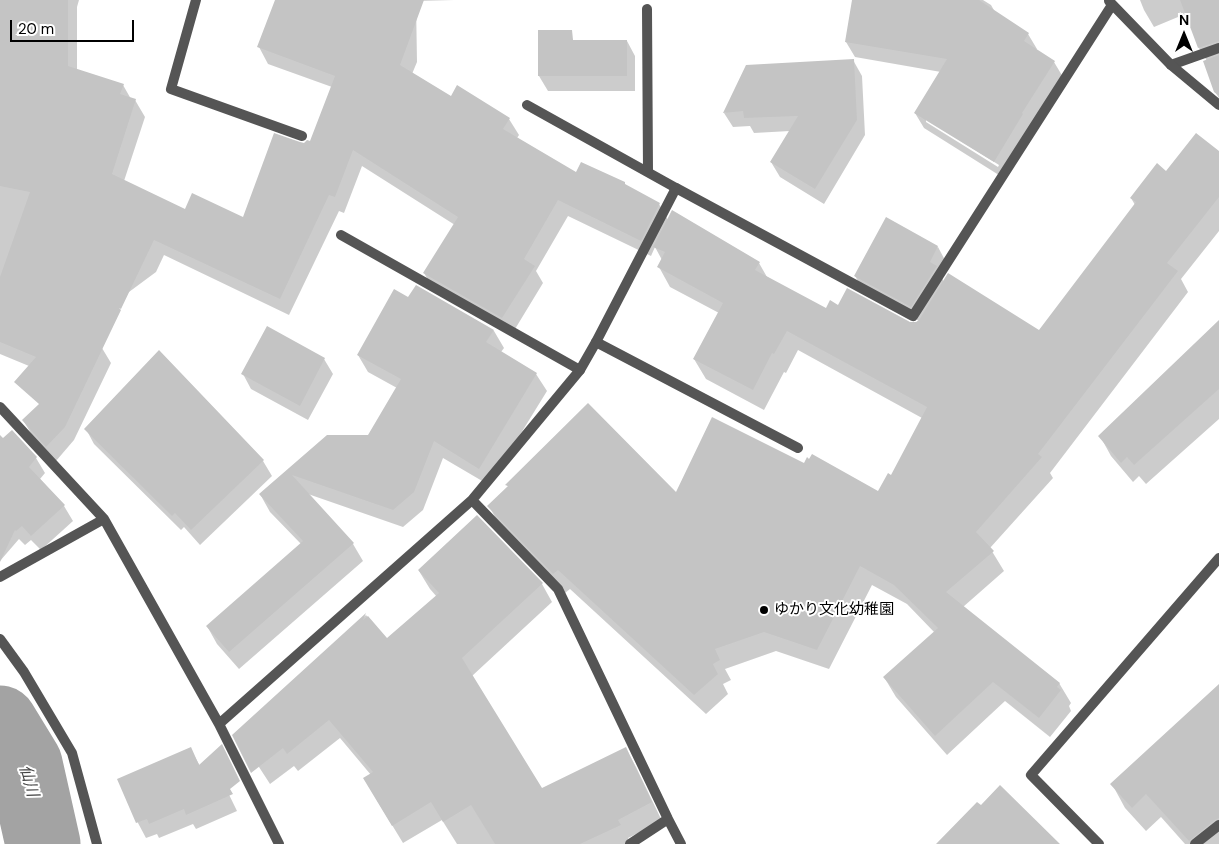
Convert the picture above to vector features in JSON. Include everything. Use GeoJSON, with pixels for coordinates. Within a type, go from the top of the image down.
{"type":"FeatureCollection","features":[{"type":"Feature","properties":{"kind":"street"},"geometry":{"type":"LineString","coordinates":[[196,0],[171,89],[302,136]]}},
{"type":"Feature","properties":{"kind":"street"},"geometry":{"type":"LineString","coordinates":[[527,105],[913,316],[1110,3],[1171,65],[1219,105]]}},
{"type":"Feature","properties":{"kind":"street"},"geometry":{"type":"LineString","coordinates":[[647,10],[648,172]]}},
{"type":"Feature","properties":{"kind":"street"},"geometry":{"type":"LineString","coordinates":[[1171,65],[1219,48]]}},
{"type":"Feature","properties":{"kind":"street"},"geometry":{"type":"LineString","coordinates":[[219,724],[472,500],[580,370],[676,188]]}},
{"type":"Feature","properties":{"kind":"street"},"geometry":{"type":"LineString","coordinates":[[341,235],[580,370]]}},
{"type":"Feature","properties":{"kind":"street"},"geometry":{"type":"LineString","coordinates":[[596,342],[798,448]]}},
{"type":"Feature","properties":{"kind":"street"},"geometry":{"type":"LineString","coordinates":[[0,407],[104,519],[219,724],[279,844]]}},
{"type":"Feature","properties":{"kind":"street"},"geometry":{"type":"LineString","coordinates":[[472,500],[558,589],[681,844]]}},
{"type":"Feature","properties":{"kind":"street"},"geometry":{"type":"LineString","coordinates":[[0,577],[104,519]]}},
{"type":"Feature","properties":{"kind":"street"},"geometry":{"type":"LineString","coordinates":[[1099,844],[1031,775],[1219,558]]}},
{"type":"Feature","properties":{"kind":"street"},"geometry":{"type":"LineString","coordinates":[[0,639],[24,672],[72,753],[97,844]]}},
{"type":"Feature","properties":{"kind":"street"},"geometry":{"type":"LineString","coordinates":[[630,844],[668,819]]}},
{"type":"Feature","properties":{"kind":"street"},"geometry":{"type":"LineString","coordinates":[[1195,844],[1219,825]]}},
{"type":"Feature","properties":{"kind":"building"},"geometry":{"type":"Polygon","coordinates":[[[0,0],[68,0],[68,66],[124,84],[120,94],[136,99],[112,174],[185,209],[192,193],[243,217],[274,133],[304,143],[307,140],[310,141],[335,76],[257,47],[275,0],[424,0],[400,65],[451,96],[457,85],[510,118],[503,129],[576,172],[581,162],[625,182],[625,184],[660,203],[641,241],[558,200],[524,259],[535,266],[502,318],[423,273],[458,217],[353,150],[335,197],[329,195],[280,299],[154,240],[121,309],[119,308],[121,310],[65,427],[46,447],[22,420],[39,404],[14,382],[36,357],[0,342],[0,277],[30,192],[0,186],[0,0]]]}},
{"type":"Feature","properties":{"kind":"building"},"geometry":{"type":"Polygon","coordinates":[[[852,0],[979,0],[1029,33],[1024,41],[1055,61],[994,162],[914,113],[947,59],[845,42],[852,0]]]}},
{"type":"Feature","properties":{"kind":"building"},"geometry":{"type":"Polygon","coordinates":[[[1180,0],[1219,0],[1219,41],[1198,48],[1180,0]]]}},
{"type":"Feature","properties":{"kind":"building"},"geometry":{"type":"Polygon","coordinates":[[[538,30],[572,30],[573,40],[627,40],[627,76],[538,76],[538,30]]]}},
{"type":"Feature","properties":{"kind":"building"},"geometry":{"type":"Polygon","coordinates":[[[1219,55],[1218,95],[1214,92],[1203,61],[1219,55]]]}},
{"type":"Feature","properties":{"kind":"building"},"geometry":{"type":"Polygon","coordinates":[[[854,59],[857,120],[815,189],[770,162],[798,116],[744,118],[743,111],[723,113],[746,65],[854,59]]]}},
{"type":"Feature","properties":{"kind":"building"},"geometry":{"type":"Polygon","coordinates":[[[1196,133],[1219,151],[1219,197],[1167,263],[1178,271],[1038,454],[1042,457],[976,532],[994,551],[946,592],[1060,683],[1057,687],[1061,690],[1039,718],[993,682],[935,736],[883,677],[938,628],[894,585],[860,566],[817,650],[764,632],[715,649],[720,660],[713,664],[718,674],[694,695],[558,570],[553,574],[487,506],[508,486],[505,485],[588,403],[676,492],[712,417],[804,463],[807,457],[809,459],[812,454],[878,491],[888,473],[891,475],[927,407],[787,331],[774,354],[772,353],[753,390],[693,359],[723,303],[657,267],[665,252],[653,247],[672,210],[760,262],[755,270],[826,308],[830,300],[838,305],[847,288],[910,322],[916,322],[948,273],[1039,330],[1136,202],[1130,198],[1157,163],[1166,171],[1196,133]]]}},
{"type":"Feature","properties":{"kind":"building"},"geometry":{"type":"Polygon","coordinates":[[[886,217],[938,246],[930,262],[937,266],[911,307],[854,276],[886,217]]]}},
{"type":"Feature","properties":{"kind":"building"},"geometry":{"type":"Polygon","coordinates":[[[416,285],[494,330],[486,342],[537,373],[479,469],[434,441],[414,492],[393,510],[292,475],[354,543],[229,652],[206,626],[303,541],[259,494],[327,435],[368,435],[401,379],[357,355],[394,289],[408,297],[416,285]]]}},
{"type":"Feature","properties":{"kind":"building"},"geometry":{"type":"Polygon","coordinates":[[[1219,320],[1219,389],[1134,465],[1127,457],[1121,463],[1098,436],[1219,320]]]}},
{"type":"Feature","properties":{"kind":"building"},"geometry":{"type":"Polygon","coordinates":[[[267,326],[325,358],[300,406],[241,374],[267,326]]]}},
{"type":"Feature","properties":{"kind":"building"},"geometry":{"type":"Polygon","coordinates":[[[159,350],[264,460],[191,530],[175,513],[172,516],[84,429],[159,350]]]}},
{"type":"Feature","properties":{"kind":"building"},"geometry":{"type":"Polygon","coordinates":[[[12,430],[37,457],[29,467],[65,505],[31,536],[22,526],[15,530],[0,562],[0,435],[3,438],[12,430]]]}},
{"type":"Feature","properties":{"kind":"building"},"geometry":{"type":"Polygon","coordinates":[[[477,515],[543,583],[462,658],[542,788],[626,747],[652,802],[618,820],[621,825],[580,844],[495,844],[471,805],[443,822],[431,802],[392,826],[363,778],[373,772],[329,720],[287,754],[283,748],[251,773],[232,735],[366,613],[363,620],[368,616],[387,638],[439,593],[418,570],[477,515]]]}},
{"type":"Feature","properties":{"kind":"building"},"geometry":{"type":"Polygon","coordinates":[[[1219,684],[1219,818],[1189,841],[1146,794],[1132,808],[1110,784],[1219,684]]]}},
{"type":"Feature","properties":{"kind":"building"},"geometry":{"type":"Polygon","coordinates":[[[222,744],[240,781],[230,789],[233,794],[186,815],[184,809],[149,824],[147,819],[136,823],[117,779],[191,747],[199,765],[222,744]]]}},
{"type":"Feature","properties":{"kind":"building"},"geometry":{"type":"Polygon","coordinates":[[[1000,785],[1060,844],[936,844],[977,802],[981,805],[1000,785]]]}},
{"type":"Feature","properties":{"kind":"waterway","name":"仙川"},"geometry":{"type":"LineString","coordinates":[[0,723],[25,764],[43,844]]}},
{"type":"Feature","properties":{"kind":"place","name":"ゆかり文化幼稚園"},"geometry":{"type":"Point","coordinates":[764,610]}}]}
